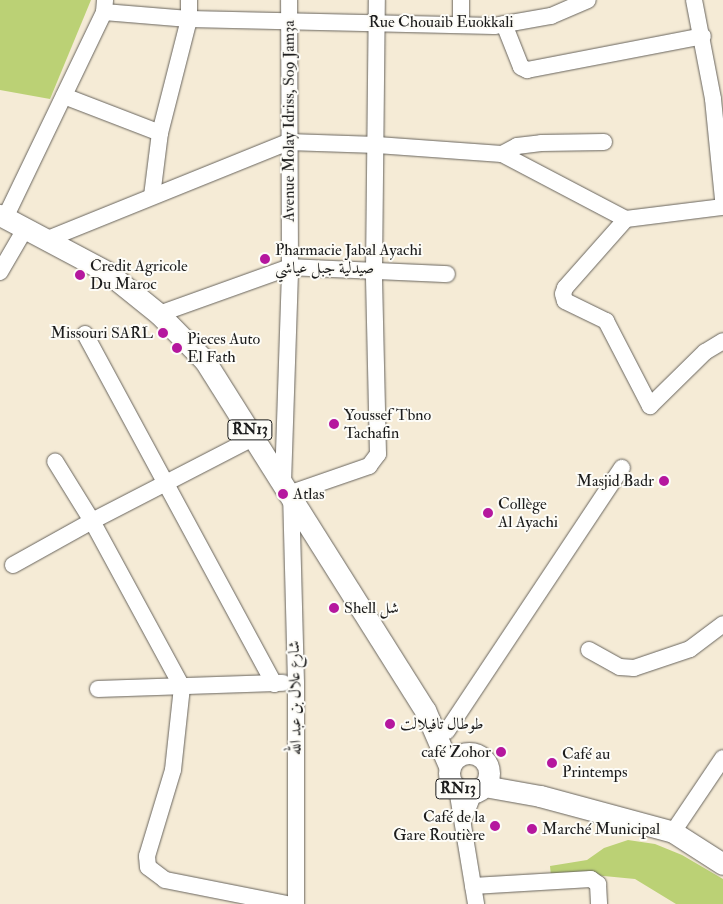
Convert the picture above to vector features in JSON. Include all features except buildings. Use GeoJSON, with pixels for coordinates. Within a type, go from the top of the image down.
{"type":"FeatureCollection","features":[{"type":"Feature","properties":{"kind":"main road","name":"RN13"},"geometry":{"type":"LineString","coordinates":[[2,216],[107,272],[159,314],[205,361],[255,437],[425,710],[450,768],[450,779],[540,796],[673,832],[723,864]]}},
{"type":"Feature","properties":{"kind":"main road","name":"RN13"},"geometry":{"type":"LineString","coordinates":[[425,710],[468,753],[481,757],[476,784]]}},
{"type":"Feature","properties":{"kind":"main road","name":"RN13"},"geometry":{"type":"LineString","coordinates":[[450,768],[457,757],[468,753]]}},
{"type":"Feature","properties":{"kind":"street"},"geometry":{"type":"LineString","coordinates":[[152,196],[160,133],[189,19],[189,0]]}},
{"type":"Feature","properties":{"kind":"street","name":"Avenue Molay Idriss, So9 Jam3a"},"geometry":{"type":"LineString","coordinates":[[287,488],[290,267],[288,142],[289,0]]}},
{"type":"Feature","properties":{"kind":"street"},"geometry":{"type":"LineString","coordinates":[[287,488],[375,463],[378,454],[374,271],[377,144],[377,0]]}},
{"type":"Feature","properties":{"kind":"street"},"geometry":{"type":"LineString","coordinates":[[461,0],[461,25]]}},
{"type":"Feature","properties":{"kind":"street","name":"Rue Chouaib Euokkali"},"geometry":{"type":"LineString","coordinates":[[105,6],[189,19],[461,25],[504,24],[551,16],[588,0]]}},
{"type":"Feature","properties":{"kind":"street"},"geometry":{"type":"LineString","coordinates":[[694,0],[703,36],[723,191]]}},
{"type":"Feature","properties":{"kind":"street"},"geometry":{"type":"LineString","coordinates":[[2,216],[64,96],[105,6]]}},
{"type":"Feature","properties":{"kind":"street"},"geometry":{"type":"LineString","coordinates":[[504,24],[520,67],[527,70],[703,36]]}},
{"type":"Feature","properties":{"kind":"street"},"geometry":{"type":"LineString","coordinates":[[64,96],[160,133]]}},
{"type":"Feature","properties":{"kind":"street"},"geometry":{"type":"LineString","coordinates":[[48,239],[288,142],[377,144],[502,154],[626,219],[723,207]]}},
{"type":"Feature","properties":{"kind":"street"},"geometry":{"type":"LineString","coordinates":[[502,154],[517,146],[541,143],[604,142]]}},
{"type":"Feature","properties":{"kind":"street"},"geometry":{"type":"LineString","coordinates":[[626,219],[565,288],[562,294],[565,301],[606,321],[650,406],[705,352],[723,341]]}},
{"type":"Feature","properties":{"kind":"street"},"geometry":{"type":"LineString","coordinates":[[0,272],[25,229]]}},
{"type":"Feature","properties":{"kind":"street"},"geometry":{"type":"LineString","coordinates":[[159,314],[290,267],[447,274]]}},
{"type":"Feature","properties":{"kind":"street"},"geometry":{"type":"LineString","coordinates":[[85,334],[168,482],[274,684]]}},
{"type":"Feature","properties":{"kind":"street"},"geometry":{"type":"LineString","coordinates":[[13,565],[255,437]]}},
{"type":"Feature","properties":{"kind":"street"},"geometry":{"type":"LineString","coordinates":[[55,461],[92,522],[182,687],[173,770],[147,856],[148,867],[165,880],[286,904]]}},
{"type":"Feature","properties":{"kind":"street"},"geometry":{"type":"LineString","coordinates":[[447,731],[622,468]]}},
{"type":"Feature","properties":{"kind":"street","name":"شارع علال بن عبد الله"},"geometry":{"type":"LineString","coordinates":[[287,488],[296,683],[296,904]]}},
{"type":"Feature","properties":{"kind":"street"},"geometry":{"type":"LineString","coordinates":[[589,650],[620,667],[634,668],[690,649],[723,624]]}},
{"type":"Feature","properties":{"kind":"street"},"geometry":{"type":"LineString","coordinates":[[98,690],[296,683]]}},
{"type":"Feature","properties":{"kind":"street"},"geometry":{"type":"LineString","coordinates":[[673,832],[723,758]]}},
{"type":"Feature","properties":{"kind":"street"},"geometry":{"type":"LineString","coordinates":[[476,784],[463,821],[476,904]]}},
{"type":"Feature","properties":{"kind":"street"},"geometry":{"type":"LineString","coordinates":[[473,886],[591,879],[598,884],[599,904]]}},
{"type":"Feature","properties":{"kind":"green space"},"geometry":{"type":"Polygon","coordinates":[[[0,0],[91,0],[50,99],[0,90],[0,0]]]}},
{"type":"Feature","properties":{"kind":"green space"},"geometry":{"type":"Polygon","coordinates":[[[628,840],[655,844],[682,855],[723,879],[723,904],[676,904],[635,879],[583,874],[551,876],[550,866],[587,860],[604,848],[628,840]]]}},
{"type":"Feature","properties":{"kind":"place","name":"Pharmacie Jabal Ayachi صيدلية جبل عياشي"},"geometry":{"type":"Point","coordinates":[265,259]}},
{"type":"Feature","properties":{"kind":"place","name":"Credit Agricole Du Maroc"},"geometry":{"type":"Point","coordinates":[80,275]}},
{"type":"Feature","properties":{"kind":"place","name":"Missouri SARL"},"geometry":{"type":"Point","coordinates":[163,333]}},
{"type":"Feature","properties":{"kind":"place","name":"Pieces Auto El Fath"},"geometry":{"type":"Point","coordinates":[177,348]}},
{"type":"Feature","properties":{"kind":"place","name":"Youssef Tbno Tachafin"},"geometry":{"type":"Point","coordinates":[334,424]}},
{"type":"Feature","properties":{"kind":"place","name":"Masjid Badr"},"geometry":{"type":"Point","coordinates":[664,481]}},
{"type":"Feature","properties":{"kind":"place","name":"Atlas"},"geometry":{"type":"Point","coordinates":[283,494]}},
{"type":"Feature","properties":{"kind":"place","name":"Collège Al Ayachi"},"geometry":{"type":"Point","coordinates":[488,513]}},
{"type":"Feature","properties":{"kind":"place","name":"Shell شل"},"geometry":{"type":"Point","coordinates":[334,608]}},
{"type":"Feature","properties":{"kind":"place","name":"طوطال تافيلالت"},"geometry":{"type":"Point","coordinates":[390,724]}},
{"type":"Feature","properties":{"kind":"place","name":"café Zohor"},"geometry":{"type":"Point","coordinates":[501,752]}},
{"type":"Feature","properties":{"kind":"place","name":"Café au Printemps"},"geometry":{"type":"Point","coordinates":[552,763]}},
{"type":"Feature","properties":{"kind":"place","name":"Café de la Gare Routière"},"geometry":{"type":"Point","coordinates":[495,826]}},
{"type":"Feature","properties":{"kind":"place","name":"Marché Municipal"},"geometry":{"type":"Point","coordinates":[532,829]}}]}
